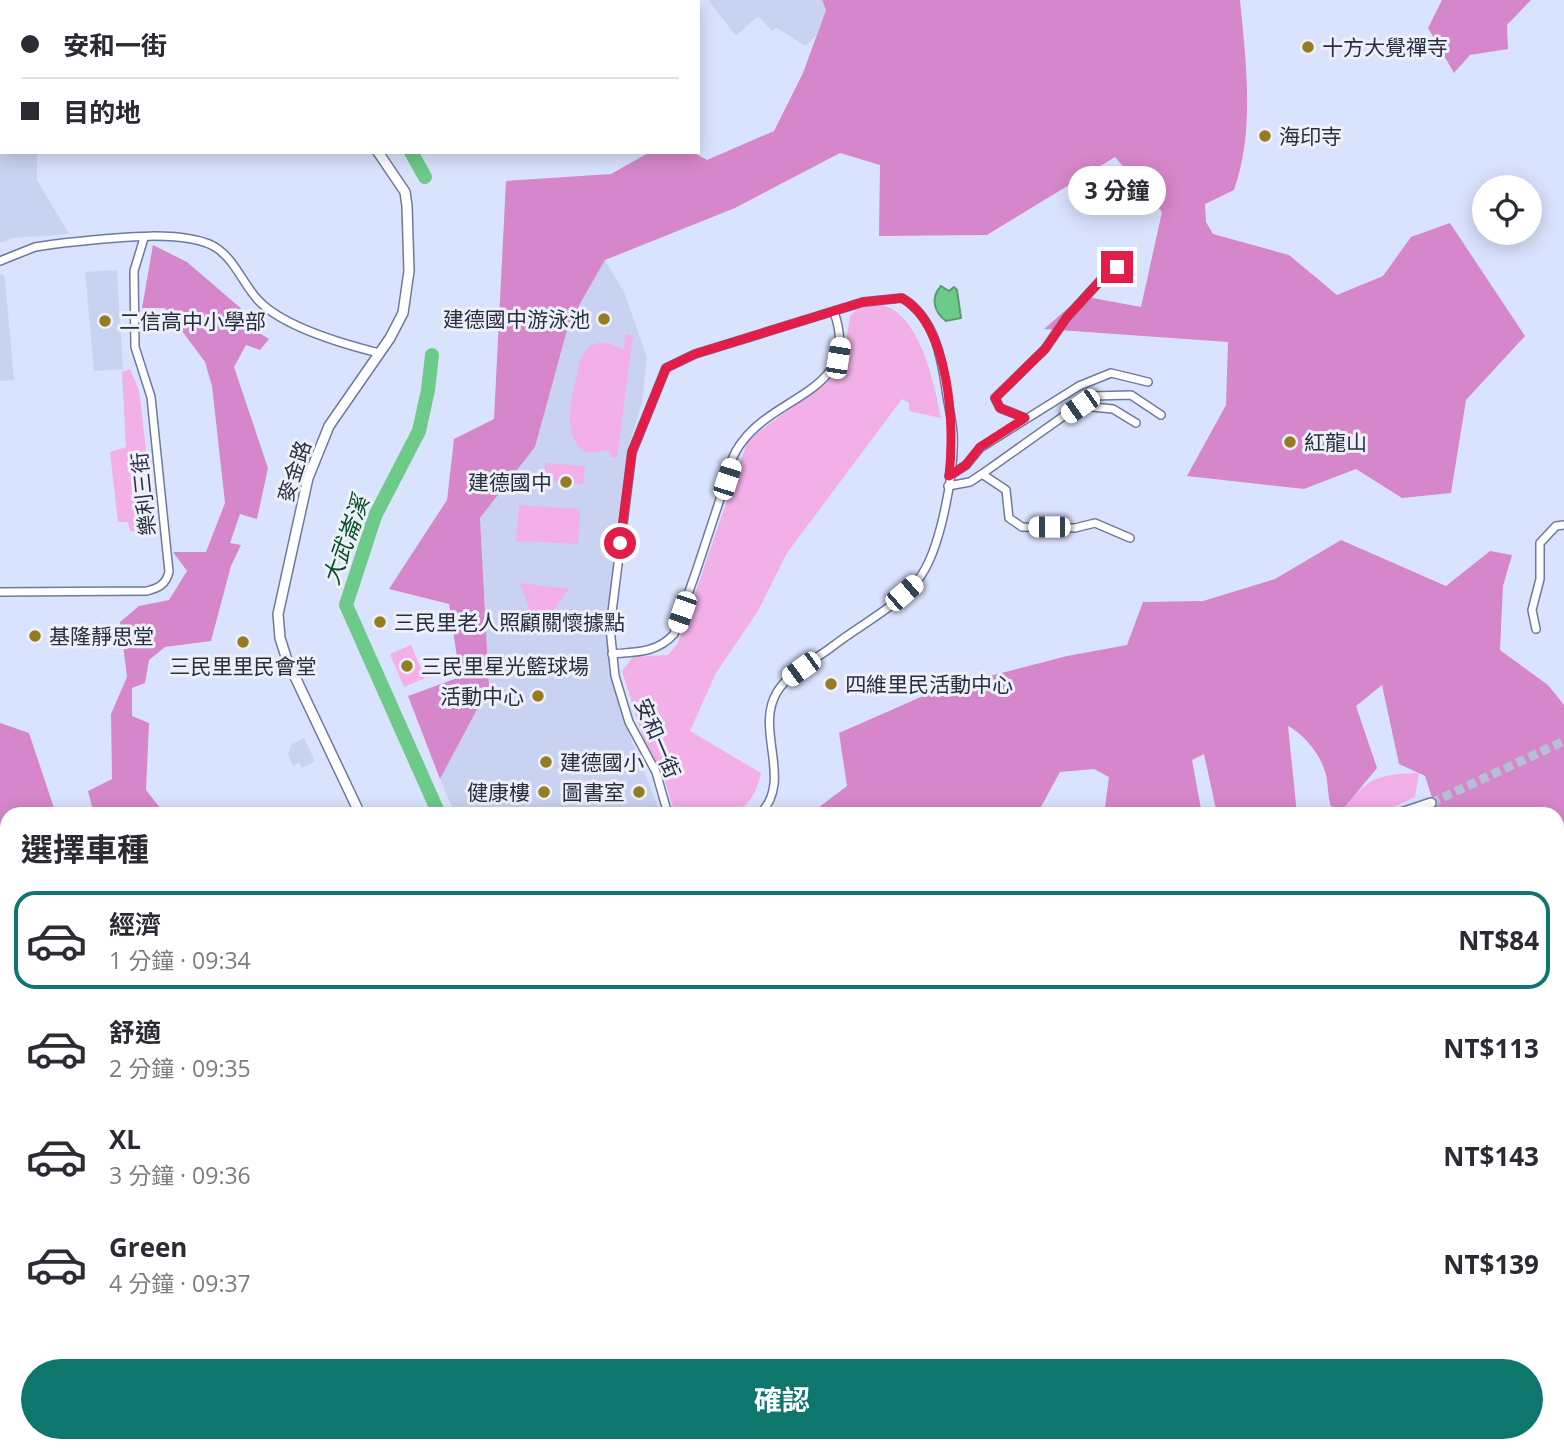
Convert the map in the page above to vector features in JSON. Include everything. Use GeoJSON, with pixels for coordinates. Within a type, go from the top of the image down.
{"type":"FeatureCollection","features":[{"type":"Feature","properties":{"kind":"street","name":"麥金路"},"geometry":{"type":"LineString","coordinates":[[357,807],[287,660],[280,638],[278,614],[304,489],[322,439],[403,313],[409,271],[405,192],[379,154]]}},
{"type":"Feature","properties":{"kind":"street"},"geometry":{"type":"LineString","coordinates":[[0,261],[35,247],[55,244],[144,238],[189,239],[218,249],[258,301],[278,315],[325,336],[379,353]]}},
{"type":"Feature","properties":{"kind":"street","name":"樂利三街"},"geometry":{"type":"LineString","coordinates":[[0,592],[147,591],[159,588],[167,579],[169,572],[151,397],[135,348],[134,271],[144,238]]}},
{"type":"Feature","properties":{"kind":"street"},"geometry":{"type":"LineString","coordinates":[[1025,418],[1000,408],[995,398],[1045,349],[1067,317],[1111,269],[1117,267]]}},
{"type":"Feature","properties":{"kind":"street","name":"安和一街"},"geometry":{"type":"LineString","coordinates":[[666,807],[656,772],[629,722],[612,654],[613,592],[632,452],[666,368],[695,354],[863,302],[892,297],[912,304],[923,315],[936,342],[953,434],[948,486],[930,561],[916,583],[783,682],[774,696],[769,717],[774,786],[767,807]]}},
{"type":"Feature","properties":{"kind":"street"},"geometry":{"type":"LineString","coordinates":[[612,654],[664,646],[674,634],[734,455],[742,441],[767,419],[823,380],[836,366],[841,343],[834,312]]}},
{"type":"Feature","properties":{"kind":"street"},"geometry":{"type":"LineString","coordinates":[[949,476],[966,465],[980,447],[1079,386],[1111,373],[1148,382]]}},
{"type":"Feature","properties":{"kind":"street"},"geometry":{"type":"LineString","coordinates":[[948,486],[970,482],[1092,396],[1131,395],[1161,415]]}},
{"type":"Feature","properties":{"kind":"street"},"geometry":{"type":"LineString","coordinates":[[1080,406],[1113,409],[1136,423]]}},
{"type":"Feature","properties":{"kind":"street"},"geometry":{"type":"LineString","coordinates":[[982,474],[1006,490],[1009,518],[1022,527],[1075,528],[1096,523],[1130,538]]}},
{"type":"Feature","properties":{"kind":"street"},"geometry":{"type":"LineString","coordinates":[[1536,629],[1532,610],[1540,579],[1540,543],[1556,526],[1564,525]]}},
{"type":"Feature","properties":{"kind":"street"},"geometry":{"type":"LineString","coordinates":[[1420,807],[1432,803]]}},
{"type":"Feature","properties":{"kind":"shaded area"},"geometry":{"type":"Polygon","coordinates":[[[708,0],[822,0],[826,10],[816,36],[805,46],[777,28],[772,31],[758,16],[736,36],[708,0]]]}},
{"type":"Feature","properties":{"kind":"shaded area"},"geometry":{"type":"Polygon","coordinates":[[[822,0],[1240,0],[1247,96],[1245,144],[1234,190],[1205,204],[1206,222],[1213,234],[1289,255],[1337,295],[1383,276],[1411,237],[1450,223],[1525,336],[1466,400],[1451,493],[1402,498],[1356,469],[1304,489],[1187,476],[1226,405],[1228,342],[1044,329],[1082,296],[1141,307],[1162,212],[1115,157],[987,235],[879,236],[880,165],[840,153],[735,208],[605,260],[569,323],[535,447],[480,518],[489,687],[440,779],[408,696],[460,677],[449,604],[389,589],[447,500],[454,439],[494,419],[506,181],[611,174],[646,154],[696,154],[707,160],[774,131],[803,73],[826,10],[822,0]]]}},
{"type":"Feature","properties":{"kind":"shaded area"},"geometry":{"type":"Polygon","coordinates":[[[1442,0],[1531,0],[1507,25],[1508,49],[1470,55],[1454,73],[1428,28],[1442,0]]]}},
{"type":"Feature","properties":{"kind":"shaded area"},"geometry":{"type":"Polygon","coordinates":[[[0,154],[37,154],[37,180],[69,234],[13,238],[0,243],[0,154]]]}},
{"type":"Feature","properties":{"kind":"shaded area"},"geometry":{"type":"Polygon","coordinates":[[[153,245],[187,262],[251,317],[246,325],[269,339],[260,350],[246,345],[234,367],[268,468],[257,519],[240,514],[230,543],[241,545],[231,566],[211,641],[165,647],[149,660],[145,683],[132,688],[132,716],[149,723],[146,790],[159,807],[92,807],[88,791],[112,779],[111,714],[127,677],[120,622],[139,606],[169,600],[187,571],[173,552],[206,552],[225,503],[212,386],[205,362],[165,308],[142,308],[153,245]]]}},
{"type":"Feature","properties":{"kind":"shaded area","name":"建德國中"},"geometry":{"type":"Polygon","coordinates":[[[605,260],[625,294],[647,358],[642,403],[629,445],[609,601],[608,655],[626,726],[658,807],[452,807],[440,779],[489,687],[480,518],[535,447],[569,323],[605,260]]]}},
{"type":"Feature","properties":{"kind":"shaded area","name":"二信高中小學部"},"geometry":{"type":"Polygon","coordinates":[[[117,270],[123,369],[94,371],[85,272],[117,270]]]}},
{"type":"Feature","properties":{"kind":"shaded area"},"geometry":{"type":"Polygon","coordinates":[[[0,274],[4,275],[5,280],[14,380],[0,381],[0,274]]]}},
{"type":"Feature","properties":{"kind":"shaded area"},"geometry":{"type":"Polygon","coordinates":[[[941,286],[949,291],[954,287],[957,290],[961,318],[946,321],[939,313],[935,305],[935,295],[941,286]]]}},
{"type":"Feature","properties":{"kind":"shaded area"},"geometry":{"type":"Polygon","coordinates":[[[873,304],[889,307],[902,317],[912,330],[928,366],[941,418],[909,411],[909,403],[902,399],[787,553],[758,611],[716,673],[690,731],[761,773],[749,801],[741,807],[673,807],[662,772],[645,744],[622,671],[633,657],[668,655],[678,643],[748,440],[842,370],[850,316],[860,307],[873,304]]]}},
{"type":"Feature","properties":{"kind":"shaded area"},"geometry":{"type":"Polygon","coordinates":[[[626,334],[633,336],[617,458],[610,457],[610,450],[588,453],[578,446],[570,424],[572,396],[580,358],[589,347],[599,343],[610,344],[623,350],[626,334]]]}},
{"type":"Feature","properties":{"kind":"shaded area"},"geometry":{"type":"Polygon","coordinates":[[[130,369],[139,390],[156,533],[130,531],[128,522],[118,522],[110,452],[126,447],[122,372],[130,369]]]}},
{"type":"Feature","properties":{"kind":"shaded area"},"geometry":{"type":"Polygon","coordinates":[[[545,463],[585,466],[583,484],[543,481],[545,463]]]}},
{"type":"Feature","properties":{"kind":"shaded area"},"geometry":{"type":"Polygon","coordinates":[[[519,505],[580,509],[578,544],[516,541],[519,505]]]}},
{"type":"Feature","properties":{"kind":"shaded area"},"geometry":{"type":"Polygon","coordinates":[[[1341,540],[1446,586],[1490,551],[1512,555],[1503,586],[1500,650],[1548,685],[1564,705],[1564,807],[1435,807],[1425,776],[1399,764],[1382,685],[1356,706],[1377,768],[1345,807],[1331,807],[1326,775],[1316,753],[1288,726],[1296,807],[1215,807],[1204,754],[1192,760],[1201,807],[1105,807],[1109,777],[1094,769],[1060,772],[1041,807],[819,807],[847,786],[839,733],[939,689],[1067,656],[1127,645],[1143,602],[1203,601],[1275,579],[1341,540]]]}},
{"type":"Feature","properties":{"kind":"shaded area"},"geometry":{"type":"Polygon","coordinates":[[[520,583],[569,589],[547,619],[532,617],[520,583]]]}},
{"type":"Feature","properties":{"kind":"shaded area","name":"三民里星光籃球場"},"geometry":{"type":"Polygon","coordinates":[[[411,645],[425,678],[404,687],[390,654],[411,645]]]}},
{"type":"Feature","properties":{"kind":"shaded area"},"geometry":{"type":"Polygon","coordinates":[[[0,723],[29,733],[54,807],[0,807],[0,723]]]}},
{"type":"Feature","properties":{"kind":"shaded area"},"geometry":{"type":"Polygon","coordinates":[[[304,738],[315,761],[302,768],[299,763],[293,766],[288,754],[291,745],[304,738]]]}},
{"type":"Feature","properties":{"kind":"shaded area"},"geometry":{"type":"Polygon","coordinates":[[[1419,773],[1415,797],[1394,807],[1345,807],[1365,786],[1391,775],[1419,773]]]}},
{"type":"Feature","properties":{"kind":"waterway","name":"大武崙溪"},"geometry":{"type":"LineString","coordinates":[[412,154],[425,177]]}},
{"type":"Feature","properties":{"kind":"waterway","name":"大武崙溪"},"geometry":{"type":"LineString","coordinates":[[432,355],[419,431],[375,516],[346,605],[436,807]]}},
{"type":"Feature","properties":{"kind":"tunnel"},"geometry":{"type":"LineString","coordinates":[[1431,803],[1564,741]]}},
{"type":"Feature","properties":{"kind":"place","name":"十方大覺禪寺"},"geometry":{"type":"Point","coordinates":[1308,47]}},
{"type":"Feature","properties":{"kind":"place","name":"海印寺"},"geometry":{"type":"Point","coordinates":[1265,136]}},
{"type":"Feature","properties":{"kind":"place","name":"建德國中游泳池"},"geometry":{"type":"Point","coordinates":[604,319]}},
{"type":"Feature","properties":{"kind":"place","name":"二信高中小學部"},"geometry":{"type":"Point","coordinates":[105,321]}},
{"type":"Feature","properties":{"kind":"place","name":"紅龍山"},"geometry":{"type":"Point","coordinates":[1290,442]}},
{"type":"Feature","properties":{"kind":"place","name":"建德國中"},"geometry":{"type":"Point","coordinates":[566,482]}},
{"type":"Feature","properties":{"kind":"place","name":"三民里老人照顧關懷據點"},"geometry":{"type":"Point","coordinates":[380,622]}},
{"type":"Feature","properties":{"kind":"place","name":"基隆靜思堂"},"geometry":{"type":"Point","coordinates":[35,636]}},
{"type":"Feature","properties":{"kind":"place","name":"三民里里民會堂"},"geometry":{"type":"Point","coordinates":[243,642]}},
{"type":"Feature","properties":{"kind":"place","name":"三民里星光籃球場"},"geometry":{"type":"Point","coordinates":[407,666]}},
{"type":"Feature","properties":{"kind":"place","name":"四維里民活動中心"},"geometry":{"type":"Point","coordinates":[831,684]}},
{"type":"Feature","properties":{"kind":"place","name":"活動中心"},"geometry":{"type":"Point","coordinates":[538,696]}},
{"type":"Feature","properties":{"kind":"place","name":"建德國小"},"geometry":{"type":"Point","coordinates":[546,762]}},
{"type":"Feature","properties":{"kind":"place","name":"健康樓"},"geometry":{"type":"Point","coordinates":[544,792]}},
{"type":"Feature","properties":{"kind":"place","name":"圖書室"},"geometry":{"type":"Point","coordinates":[639,792]}},
{"type":"Feature","properties":{"kind":"route"},"geometry":{"type":"LineString","coordinates":[[620,543],[632,452],[666,368],[695,354],[863,302],[902,298],[923,315],[936,342],[953,434],[949,476],[966,465],[980,447],[1025,418],[1000,408],[995,398],[1045,349],[1067,317],[1111,269],[1117,267]]}}]}
